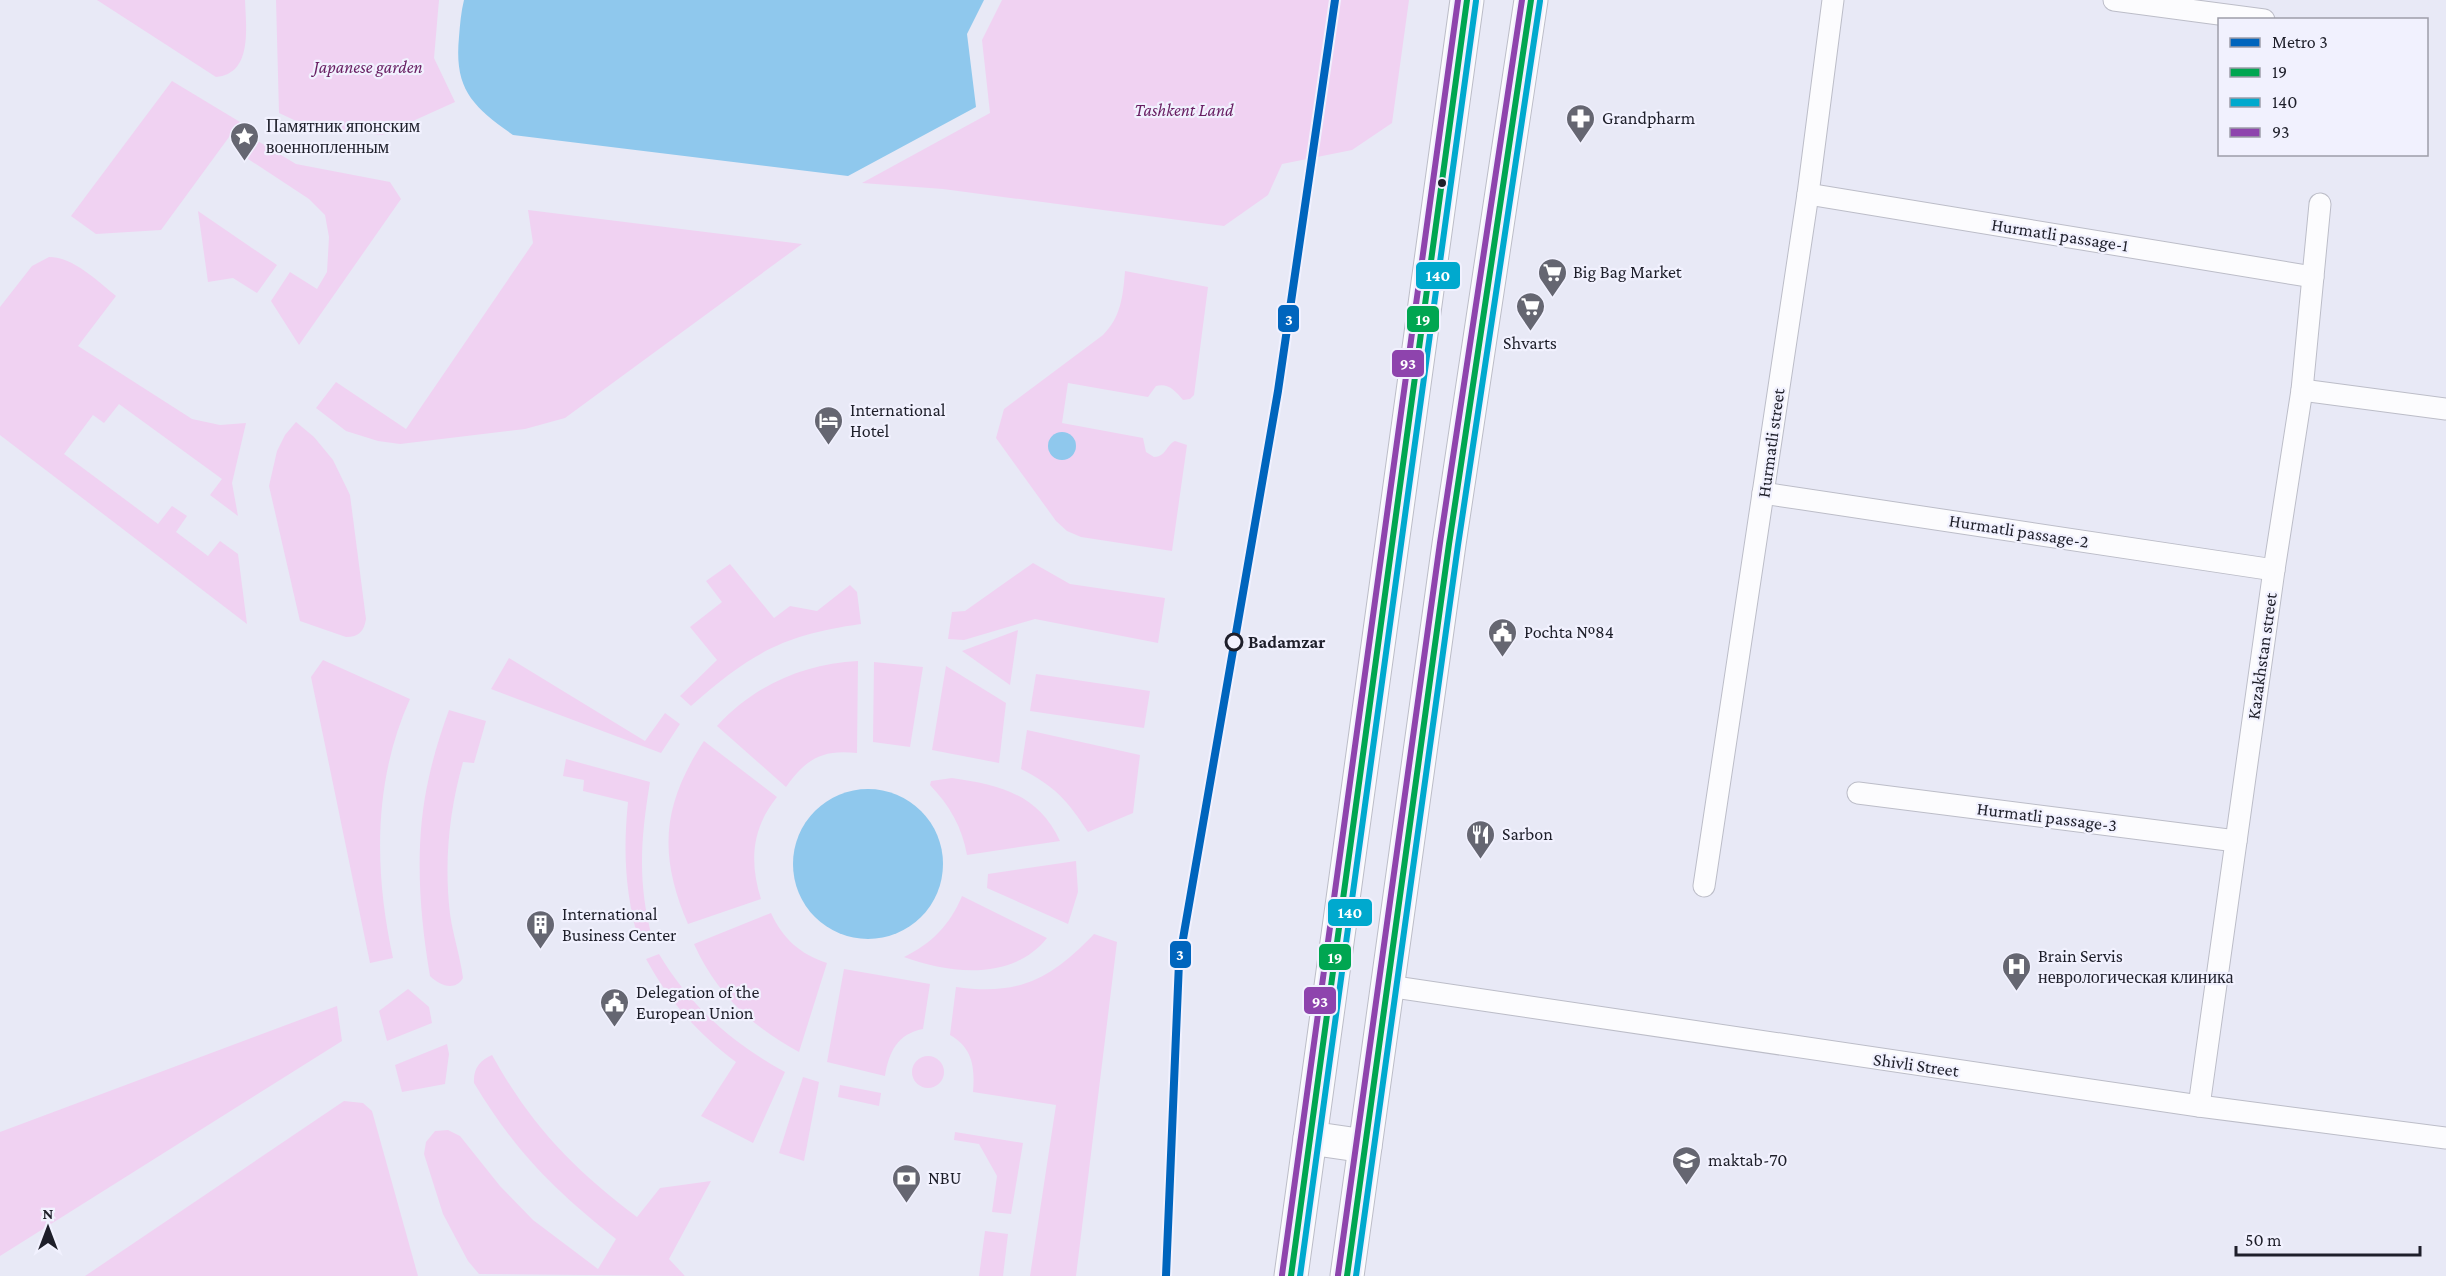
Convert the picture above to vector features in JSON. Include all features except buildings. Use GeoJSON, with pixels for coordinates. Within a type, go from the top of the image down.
{"type":"FeatureCollection","features":[{"type":"Feature","properties":{"kind":"main road"},"geometry":{"type":"LineString","coordinates":[[1292,1276],[1467,0]]}},
{"type":"Feature","properties":{"kind":"main road"},"geometry":{"type":"LineString","coordinates":[[1347,1276],[1449,544],[1531,0]]}},
{"type":"Feature","properties":{"kind":"main road"},"geometry":{"type":"LineString","coordinates":[[1311,1138],[1365,1146]]}},
{"type":"Feature","properties":{"kind":"street","name":"Hurmatli street"},"geometry":{"type":"LineString","coordinates":[[1704,885],[1808,194],[1833,0]]}},
{"type":"Feature","properties":{"kind":"street"},"geometry":{"type":"LineString","coordinates":[[2114,0],[2250,18]]}},
{"type":"Feature","properties":{"kind":"street","name":"Hurmatli passage-1"},"geometry":{"type":"LineString","coordinates":[[1808,194],[2313,277]]}},
{"type":"Feature","properties":{"kind":"street","name":"Kazakhstan street"},"geometry":{"type":"LineString","coordinates":[[2199,1106],[2274,570],[2302,390],[2320,204]]}},
{"type":"Feature","properties":{"kind":"street"},"geometry":{"type":"LineString","coordinates":[[2302,390],[2446,410]]}},
{"type":"Feature","properties":{"kind":"street","name":"Hurmatli passage-2"},"geometry":{"type":"LineString","coordinates":[[1763,493],[2274,570]]}},
{"type":"Feature","properties":{"kind":"street","name":"Hurmatli passage-3"},"geometry":{"type":"LineString","coordinates":[[1858,793],[2236,841]]}},
{"type":"Feature","properties":{"kind":"street","name":"Shivli Street"},"geometry":{"type":"LineString","coordinates":[[1388,986],[2199,1106],[2446,1138]]}},
{"type":"Feature","properties":{"kind":"green space"},"geometry":{"type":"Polygon","coordinates":[[[97,0],[245,0],[246,35],[242,58],[236,68],[228,74],[216,77],[97,0]]]}},
{"type":"Feature","properties":{"kind":"green space","name":"Japanese garden"},"geometry":{"type":"Polygon","coordinates":[[[276,0],[439,0],[434,58],[455,102],[382,135],[309,127],[279,113],[276,0]]]}},
{"type":"Feature","properties":{"kind":"green space","name":"Tashkent Land"},"geometry":{"type":"Polygon","coordinates":[[[1002,0],[1409,0],[1392,123],[1352,150],[1282,164],[1268,195],[1224,226],[943,189],[862,183],[990,113],[982,40],[1002,0]]]}},
{"type":"Feature","properties":{"kind":"green space"},"geometry":{"type":"Polygon","coordinates":[[[172,81],[240,122],[161,230],[96,234],[71,216],[172,81]]]}},
{"type":"Feature","properties":{"kind":"green space"},"geometry":{"type":"Polygon","coordinates":[[[246,134],[296,164],[390,182],[401,199],[299,345],[271,301],[290,272],[317,289],[327,272],[329,237],[325,215],[309,199],[236,151],[246,134]]]}},
{"type":"Feature","properties":{"kind":"green space"},"geometry":{"type":"Polygon","coordinates":[[[528,210],[802,244],[565,418],[525,429],[400,444],[378,441],[346,431],[316,408],[336,382],[406,429],[533,243],[528,210]]]}},
{"type":"Feature","properties":{"kind":"green space"},"geometry":{"type":"Polygon","coordinates":[[[198,211],[277,265],[257,293],[233,278],[208,282],[198,211]]]}},
{"type":"Feature","properties":{"kind":"green space"},"geometry":{"type":"Polygon","coordinates":[[[49,257],[76,265],[116,296],[78,346],[192,419],[220,425],[246,423],[232,483],[238,516],[210,495],[222,479],[119,404],[104,423],[93,415],[64,454],[158,524],[172,506],[187,516],[176,532],[208,556],[220,541],[238,554],[247,624],[0,435],[0,307],[32,266],[49,257]]]}},
{"type":"Feature","properties":{"kind":"green space"},"geometry":{"type":"Polygon","coordinates":[[[1125,271],[1208,287],[1194,395],[1190,399],[1183,400],[1168,387],[1156,386],[1148,397],[1068,383],[1062,423],[1143,438],[1146,452],[1154,457],[1164,453],[1175,441],[1187,445],[1172,551],[1081,537],[1067,531],[1056,521],[996,438],[1004,409],[1103,335],[1109,328],[1120,306],[1125,271]]]}},
{"type":"Feature","properties":{"kind":"green space"},"geometry":{"type":"Polygon","coordinates":[[[296,422],[314,437],[333,460],[350,495],[366,619],[362,630],[354,636],[346,637],[300,621],[269,486],[277,451],[285,435],[296,422]]]}},
{"type":"Feature","properties":{"kind":"green space"},"geometry":{"type":"Polygon","coordinates":[[[1033,563],[1070,584],[1165,598],[1158,643],[1035,619],[964,640],[948,639],[952,612],[965,611],[1033,563]]]}},
{"type":"Feature","properties":{"kind":"green space"},"geometry":{"type":"Polygon","coordinates":[[[730,564],[774,618],[790,606],[817,611],[850,585],[857,592],[861,624],[809,634],[768,650],[731,673],[691,706],[680,696],[717,660],[690,627],[722,602],[706,581],[730,564]]]}},
{"type":"Feature","properties":{"kind":"green space"},"geometry":{"type":"Polygon","coordinates":[[[1018,630],[1010,685],[962,651],[1018,630]]]}},
{"type":"Feature","properties":{"kind":"green space"},"geometry":{"type":"Polygon","coordinates":[[[509,658],[645,741],[665,713],[680,724],[661,753],[491,689],[509,658]]]}},
{"type":"Feature","properties":{"kind":"green space"},"geometry":{"type":"Polygon","coordinates":[[[323,660],[410,699],[389,762],[380,827],[382,892],[393,958],[370,963],[311,677],[323,660]]]}},
{"type":"Feature","properties":{"kind":"green space"},"geometry":{"type":"Polygon","coordinates":[[[858,661],[857,753],[834,753],[816,758],[801,769],[786,787],[717,726],[747,699],[781,679],[818,667],[858,661]]]}},
{"type":"Feature","properties":{"kind":"green space"},"geometry":{"type":"Polygon","coordinates":[[[874,662],[923,667],[910,747],[873,742],[874,662]]]}},
{"type":"Feature","properties":{"kind":"green space"},"geometry":{"type":"Polygon","coordinates":[[[946,666],[1006,703],[999,763],[932,750],[946,666]]]}},
{"type":"Feature","properties":{"kind":"green space"},"geometry":{"type":"Polygon","coordinates":[[[1036,674],[1150,691],[1144,728],[1030,711],[1036,674]]]}},
{"type":"Feature","properties":{"kind":"green space"},"geometry":{"type":"Polygon","coordinates":[[[449,710],[486,721],[474,763],[463,762],[451,818],[448,895],[451,922],[463,978],[456,985],[447,986],[430,976],[421,902],[420,851],[421,826],[429,777],[449,710]]]}},
{"type":"Feature","properties":{"kind":"green space"},"geometry":{"type":"Polygon","coordinates":[[[1027,730],[1140,755],[1133,813],[1088,832],[1060,795],[1021,769],[1027,730]]]}},
{"type":"Feature","properties":{"kind":"green space"},"geometry":{"type":"Polygon","coordinates":[[[704,741],[777,797],[762,821],[755,845],[755,871],[761,899],[688,924],[672,875],[669,830],[680,787],[704,741]]]}},
{"type":"Feature","properties":{"kind":"green space"},"geometry":{"type":"Polygon","coordinates":[[[566,759],[650,782],[644,822],[642,878],[652,937],[639,942],[634,924],[628,889],[626,855],[628,802],[583,791],[584,780],[563,776],[566,759]]]}},
{"type":"Feature","properties":{"kind":"green space"},"geometry":{"type":"Polygon","coordinates":[[[952,778],[986,784],[1016,794],[1041,812],[1060,841],[967,855],[954,817],[930,785],[931,781],[952,778]]]}},
{"type":"Feature","properties":{"kind":"green space"},"geometry":{"type":"Polygon","coordinates":[[[1076,861],[1078,892],[1068,924],[987,888],[988,874],[1076,861]]]}},
{"type":"Feature","properties":{"kind":"green space"},"geometry":{"type":"Polygon","coordinates":[[[962,896],[1047,938],[1033,952],[1017,962],[980,970],[941,967],[904,957],[923,946],[939,932],[952,916],[962,896]]]}},
{"type":"Feature","properties":{"kind":"green space"},"geometry":{"type":"Polygon","coordinates":[[[771,913],[781,931],[793,944],[827,963],[799,1052],[766,1031],[737,1007],[713,978],[694,944],[771,913]]]}},
{"type":"Feature","properties":{"kind":"green space"},"geometry":{"type":"Polygon","coordinates":[[[1094,934],[1117,942],[1076,1276],[1030,1276],[1056,1105],[973,1092],[971,1059],[964,1046],[950,1035],[956,987],[998,989],[1032,981],[1063,963],[1094,934]]]}},
{"type":"Feature","properties":{"kind":"green space"},"geometry":{"type":"Polygon","coordinates":[[[659,954],[684,990],[714,1022],[747,1049],[785,1072],[753,1143],[701,1116],[736,1062],[685,1016],[664,989],[646,959],[659,954]]]}},
{"type":"Feature","properties":{"kind":"green space"},"geometry":{"type":"Polygon","coordinates":[[[844,969],[930,984],[923,1029],[907,1035],[896,1045],[889,1059],[885,1076],[827,1062],[844,969]]]}},
{"type":"Feature","properties":{"kind":"green space"},"geometry":{"type":"Polygon","coordinates":[[[408,989],[429,1007],[432,1023],[387,1041],[379,1011],[408,989]]]}},
{"type":"Feature","properties":{"kind":"green space"},"geometry":{"type":"Polygon","coordinates":[[[337,1006],[342,1041],[0,1256],[0,1132],[337,1006]]]}},
{"type":"Feature","properties":{"kind":"green space"},"geometry":{"type":"Polygon","coordinates":[[[447,1044],[449,1054],[445,1084],[402,1092],[395,1065],[447,1044]]]}},
{"type":"Feature","properties":{"kind":"green space"},"geometry":{"type":"Polygon","coordinates":[[[492,1055],[522,1103],[555,1144],[593,1181],[637,1217],[660,1188],[711,1181],[669,1259],[685,1276],[479,1274],[468,1261],[443,1214],[424,1154],[426,1142],[435,1131],[448,1130],[460,1136],[500,1186],[533,1220],[598,1269],[616,1239],[554,1186],[520,1149],[489,1107],[474,1083],[474,1078],[478,1066],[492,1055]]]}},
{"type":"Feature","properties":{"kind":"green space"},"geometry":{"type":"Polygon","coordinates":[[[928,1056],[939,1061],[944,1072],[939,1083],[928,1088],[917,1083],[912,1072],[917,1061],[928,1056]]]}},
{"type":"Feature","properties":{"kind":"green space"},"geometry":{"type":"Polygon","coordinates":[[[803,1077],[819,1082],[804,1161],[779,1153],[803,1077]]]}},
{"type":"Feature","properties":{"kind":"green space"},"geometry":{"type":"Polygon","coordinates":[[[840,1085],[881,1093],[879,1106],[838,1097],[840,1085]]]}},
{"type":"Feature","properties":{"kind":"green space"},"geometry":{"type":"Polygon","coordinates":[[[344,1101],[363,1103],[372,1111],[418,1276],[85,1276],[344,1101]]]}},
{"type":"Feature","properties":{"kind":"green space"},"geometry":{"type":"Polygon","coordinates":[[[955,1132],[1023,1143],[1011,1214],[992,1212],[997,1176],[979,1144],[954,1140],[955,1132]]]}},
{"type":"Feature","properties":{"kind":"green space"},"geometry":{"type":"Polygon","coordinates":[[[985,1231],[1008,1234],[1003,1276],[979,1276],[985,1231]]]}},
{"type":"Feature","properties":{"kind":"water"},"geometry":{"type":"Polygon","coordinates":[[[464,0],[984,0],[967,34],[976,107],[848,176],[513,135],[477,105],[463,83],[458,55],[464,0]]]}},
{"type":"Feature","properties":{"kind":"water"},"geometry":{"type":"Polygon","coordinates":[[[1062,432],[1072,436],[1076,446],[1072,456],[1062,460],[1052,456],[1048,446],[1052,436],[1062,432]]]}},
{"type":"Feature","properties":{"kind":"water"},"geometry":{"type":"Polygon","coordinates":[[[868,789],[883,790],[897,795],[921,811],[937,835],[942,849],[942,879],[937,893],[921,917],[897,933],[883,938],[868,939],[853,938],[839,933],[815,917],[799,893],[794,879],[793,864],[794,849],[799,835],[815,811],[839,795],[853,790],[868,789]]]}},
{"type":"Feature","properties":{"kind":"metro line","name":"3"},"geometry":{"type":"LineString","coordinates":[[1166,1276],[1179,962],[1278,391],[1335,0]]}},
{"type":"Feature","properties":{"kind":"transit line","name":"93"},"geometry":{"type":"LineString","coordinates":[[1282,1275],[1458,0]]}},
{"type":"Feature","properties":{"kind":"transit line","name":"19"},"geometry":{"type":"LineString","coordinates":[[1291,1276],[1467,0]]}},
{"type":"Feature","properties":{"kind":"transit line","name":"93"},"geometry":{"type":"LineString","coordinates":[[1338,1275],[1440,543],[1522,0]]}},
{"type":"Feature","properties":{"kind":"transit line","name":"19"},"geometry":{"type":"LineString","coordinates":[[1347,1276],[1449,544],[1531,0]]}},
{"type":"Feature","properties":{"kind":"transit line","name":"140"},"geometry":{"type":"LineString","coordinates":[[1300,1276],[1476,1]]}},
{"type":"Feature","properties":{"kind":"transit line","name":"140"},"geometry":{"type":"LineString","coordinates":[[1356,1276],[1458,545],[1540,1]]}},
{"type":"Feature","properties":{"kind":"place","name":"Grandpharm"},"geometry":{"type":"Point","coordinates":[1581,144]}},
{"type":"Feature","properties":{"kind":"place","name":"Памятник японским военнопленным"},"geometry":{"type":"Point","coordinates":[245,162]}},
{"type":"Feature","properties":{"kind":"place","name":"Big Bag Market"},"geometry":{"type":"Point","coordinates":[1552,298]}},
{"type":"Feature","properties":{"kind":"place","name":"Shvarts"},"geometry":{"type":"Point","coordinates":[1530,332]}},
{"type":"Feature","properties":{"kind":"place","name":"International Hotel"},"geometry":{"type":"Point","coordinates":[829,446]}},
{"type":"Feature","properties":{"kind":"place","name":"Badamzar"},"geometry":{"type":"Point","coordinates":[1234,642]}},
{"type":"Feature","properties":{"kind":"place","name":"Pochta №84"},"geometry":{"type":"Point","coordinates":[1503,658]}},
{"type":"Feature","properties":{"kind":"place","name":"Sarbon"},"geometry":{"type":"Point","coordinates":[1481,860]}},
{"type":"Feature","properties":{"kind":"place","name":"International Business Center"},"geometry":{"type":"Point","coordinates":[541,950]}},
{"type":"Feature","properties":{"kind":"place","name":"Brain Servis неврологическая клиника"},"geometry":{"type":"Point","coordinates":[2017,992]}},
{"type":"Feature","properties":{"kind":"place","name":"Delegation of the European Union"},"geometry":{"type":"Point","coordinates":[615,1028]}},
{"type":"Feature","properties":{"kind":"place","name":"maktab-70"},"geometry":{"type":"Point","coordinates":[1687,1186]}},
{"type":"Feature","properties":{"kind":"place","name":"NBU"},"geometry":{"type":"Point","coordinates":[907,1204]}}]}
